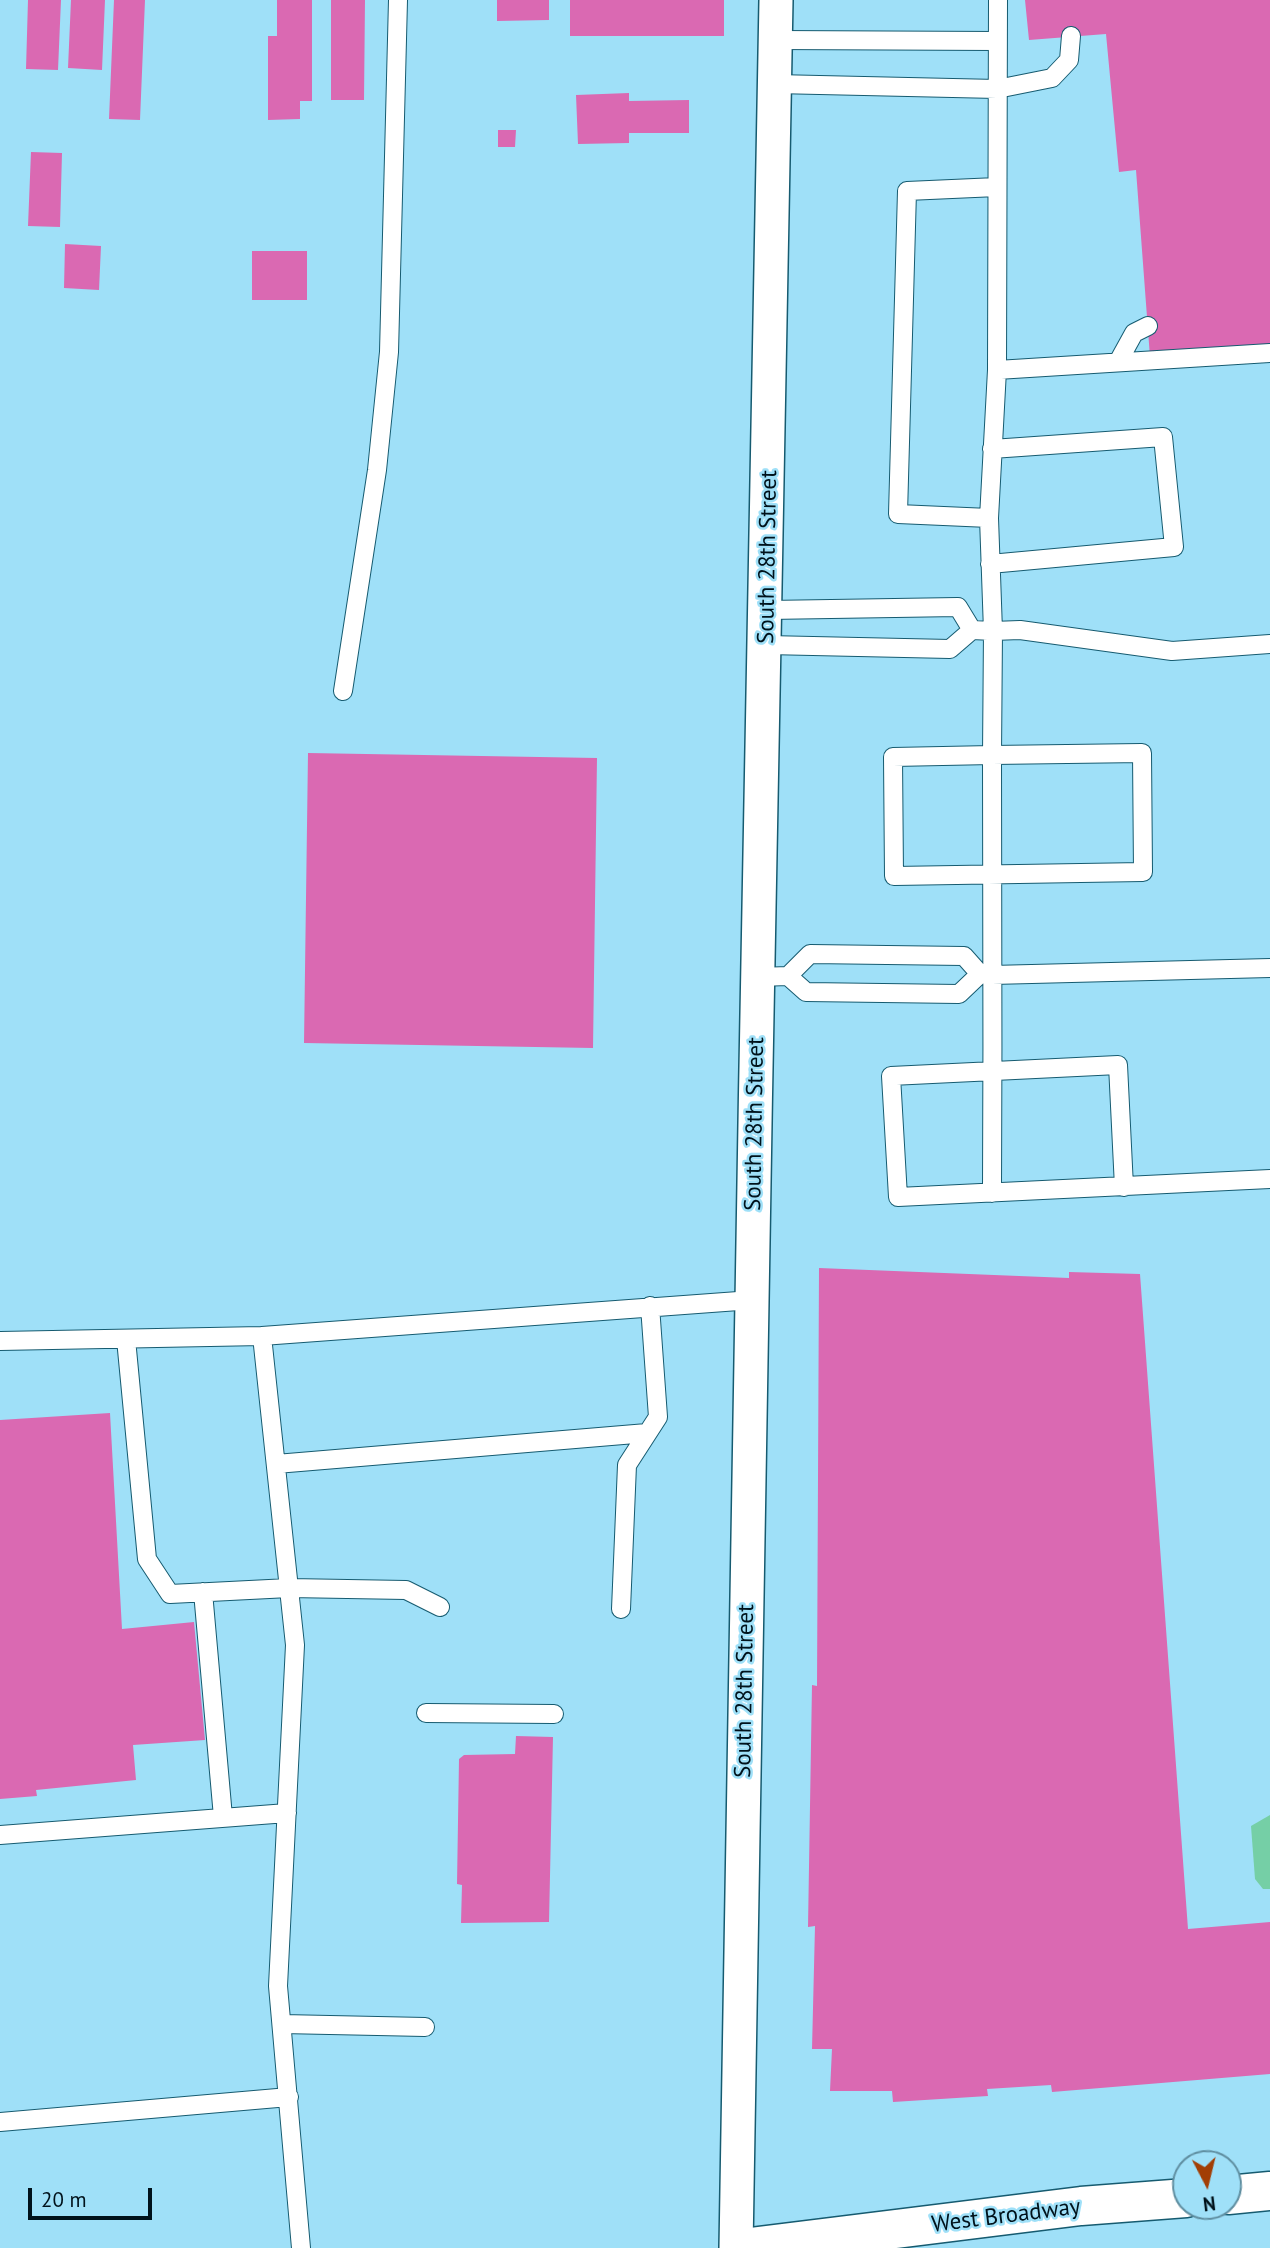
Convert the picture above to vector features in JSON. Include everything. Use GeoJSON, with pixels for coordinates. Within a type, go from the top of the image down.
{"type":"FeatureCollection","features":[{"type":"Feature","properties":{"kind":"street","name":"South 28th Street"},"geometry":{"type":"LineString","coordinates":[[736,2248],[752,1300],[773,976],[767,645],[776,0]]}},
{"type":"Feature","properties":{"kind":"street"},"geometry":{"type":"LineString","coordinates":[[1242,2194],[1270,2191]]}},
{"type":"Feature","properties":{"kind":"street","name":"West Broadway"},"geometry":{"type":"LineString","coordinates":[[742,2248],[1082,2206],[1172,2199]]}},
{"type":"Feature","properties":{"kind":"lane"},"geometry":{"type":"LineString","coordinates":[[343,691],[377,470],[389,352],[398,0]]}},
{"type":"Feature","properties":{"kind":"lane"},"geometry":{"type":"LineString","coordinates":[[992,1193],[993,1070],[986,974],[992,877],[993,631],[989,518],[997,370],[998,0]]}},
{"type":"Feature","properties":{"kind":"lane"},"geometry":{"type":"LineString","coordinates":[[775,84],[997,89],[1052,78],[1069,60],[1071,37]]}},
{"type":"Feature","properties":{"kind":"lane"},"geometry":{"type":"LineString","coordinates":[[776,40],[997,41]]}},
{"type":"Feature","properties":{"kind":"lane"},"geometry":{"type":"LineString","coordinates":[[989,518],[898,514],[906,191],[997,187]]}},
{"type":"Feature","properties":{"kind":"lane"},"geometry":{"type":"LineString","coordinates":[[1118,362],[1134,333],[1148,326]]}},
{"type":"Feature","properties":{"kind":"lane"},"geometry":{"type":"LineString","coordinates":[[997,370],[1270,353]]}},
{"type":"Feature","properties":{"kind":"lane"},"geometry":{"type":"LineString","coordinates":[[990,564],[1174,547],[1163,437],[992,449]]}},
{"type":"Feature","properties":{"kind":"lane"},"geometry":{"type":"LineString","coordinates":[[768,610],[958,607],[972,630]]}},
{"type":"Feature","properties":{"kind":"lane"},"geometry":{"type":"LineString","coordinates":[[767,645],[950,649],[972,630],[1020,630],[1172,652],[1270,645]]}},
{"type":"Feature","properties":{"kind":"lane"},"geometry":{"type":"LineString","coordinates":[[1142,753],[1143,872],[992,877],[894,876],[892,757],[992,755],[1142,753]]}},
{"type":"Feature","properties":{"kind":"lane"},"geometry":{"type":"LineString","coordinates":[[773,976],[810,954],[964,956],[986,974]]}},
{"type":"Feature","properties":{"kind":"lane"},"geometry":{"type":"LineString","coordinates":[[773,976],[806,992],[959,994],[986,974],[1270,968]]}},
{"type":"Feature","properties":{"kind":"lane"},"geometry":{"type":"LineString","coordinates":[[1124,1187],[1118,1065],[891,1076],[898,1197],[1124,1187],[1270,1179]]}},
{"type":"Feature","properties":{"kind":"lane"},"geometry":{"type":"LineString","coordinates":[[0,1342],[262,1336],[752,1300]]}},
{"type":"Feature","properties":{"kind":"lane"},"geometry":{"type":"LineString","coordinates":[[621,1609],[626,1465],[658,1417],[650,1306]]}},
{"type":"Feature","properties":{"kind":"lane"},"geometry":{"type":"LineString","coordinates":[[262,1336],[295,1645],[278,1986],[301,2248]]}},
{"type":"Feature","properties":{"kind":"lane"},"geometry":{"type":"LineString","coordinates":[[126,1339],[147,1559],[170,1594],[289,1588],[406,1590],[440,1607]]}},
{"type":"Feature","properties":{"kind":"lane"},"geometry":{"type":"LineString","coordinates":[[276,1464],[647,1433]]}},
{"type":"Feature","properties":{"kind":"lane"},"geometry":{"type":"LineString","coordinates":[[203,1592],[223,1817]]}},
{"type":"Feature","properties":{"kind":"lane"},"geometry":{"type":"LineString","coordinates":[[426,1713],[554,1714]]}},
{"type":"Feature","properties":{"kind":"lane"},"geometry":{"type":"LineString","coordinates":[[0,1835],[288,1813]]}},
{"type":"Feature","properties":{"kind":"lane"},"geometry":{"type":"LineString","coordinates":[[282,2024],[425,2027]]}},
{"type":"Feature","properties":{"kind":"lane"},"geometry":{"type":"LineString","coordinates":[[0,2122],[289,2097]]}},
{"type":"Feature","properties":{"kind":"green space"},"geometry":{"type":"Polygon","coordinates":[[[1270,1815],[1270,1889],[1263,1889],[1255,1879],[1251,1826],[1270,1815]]]}},
{"type":"Feature","properties":{"kind":"building"},"geometry":{"type":"Polygon","coordinates":[[[28,0],[61,0],[58,70],[26,69],[28,0]]]}},
{"type":"Feature","properties":{"kind":"building"},"geometry":{"type":"Polygon","coordinates":[[[71,0],[105,0],[102,70],[68,68],[71,0]]]}},
{"type":"Feature","properties":{"kind":"building"},"geometry":{"type":"Polygon","coordinates":[[[114,0],[145,0],[140,120],[109,119],[114,0]]]}},
{"type":"Feature","properties":{"kind":"building"},"geometry":{"type":"Polygon","coordinates":[[[277,0],[312,0],[312,101],[300,101],[300,119],[268,120],[268,36],[277,36],[277,0]]]}},
{"type":"Feature","properties":{"kind":"building"},"geometry":{"type":"Polygon","coordinates":[[[331,0],[365,0],[364,100],[331,100],[331,0]]]}},
{"type":"Feature","properties":{"kind":"building"},"geometry":{"type":"Polygon","coordinates":[[[497,0],[549,0],[549,20],[497,21],[497,0]]]}},
{"type":"Feature","properties":{"kind":"building"},"geometry":{"type":"Polygon","coordinates":[[[570,0],[724,0],[724,36],[570,36],[570,0]]]}},
{"type":"Feature","properties":{"kind":"building"},"geometry":{"type":"Polygon","coordinates":[[[1025,0],[1270,0],[1270,346],[1150,357],[1136,170],[1119,172],[1106,34],[1029,40],[1025,0]]]}},
{"type":"Feature","properties":{"kind":"building"},"geometry":{"type":"Polygon","coordinates":[[[629,93],[629,101],[689,100],[689,133],[629,133],[629,143],[578,144],[576,95],[629,93]]]}},
{"type":"Feature","properties":{"kind":"building"},"geometry":{"type":"Polygon","coordinates":[[[498,130],[516,130],[515,147],[498,147],[498,130]]]}},
{"type":"Feature","properties":{"kind":"building"},"geometry":{"type":"Polygon","coordinates":[[[31,152],[62,153],[60,227],[28,226],[31,152]]]}},
{"type":"Feature","properties":{"kind":"building"},"geometry":{"type":"Polygon","coordinates":[[[65,244],[101,246],[99,290],[64,288],[65,244]]]}},
{"type":"Feature","properties":{"kind":"building"},"geometry":{"type":"Polygon","coordinates":[[[252,251],[307,251],[307,300],[252,300],[252,251]]]}},
{"type":"Feature","properties":{"kind":"building"},"geometry":{"type":"Polygon","coordinates":[[[308,753],[597,758],[593,1048],[304,1043],[308,753]]]}},
{"type":"Feature","properties":{"kind":"building"},"geometry":{"type":"Polygon","coordinates":[[[819,1268],[1069,1278],[1069,1272],[1140,1274],[1188,1929],[1270,1922],[1270,2074],[1052,2092],[1051,2085],[987,2089],[988,2096],[893,2102],[892,2091],[830,2091],[832,2049],[812,2049],[815,1926],[808,1927],[812,1685],[817,1686],[819,1268]]]}},
{"type":"Feature","properties":{"kind":"building"},"geometry":{"type":"Polygon","coordinates":[[[110,1413],[122,1629],[194,1622],[205,1740],[133,1745],[136,1780],[36,1790],[37,1796],[0,1799],[0,1420],[110,1413]]]}},
{"type":"Feature","properties":{"kind":"building"},"geometry":{"type":"Polygon","coordinates":[[[516,1736],[553,1737],[549,1922],[461,1923],[462,1885],[457,1884],[459,1759],[464,1755],[515,1754],[516,1736]]]}}]}
